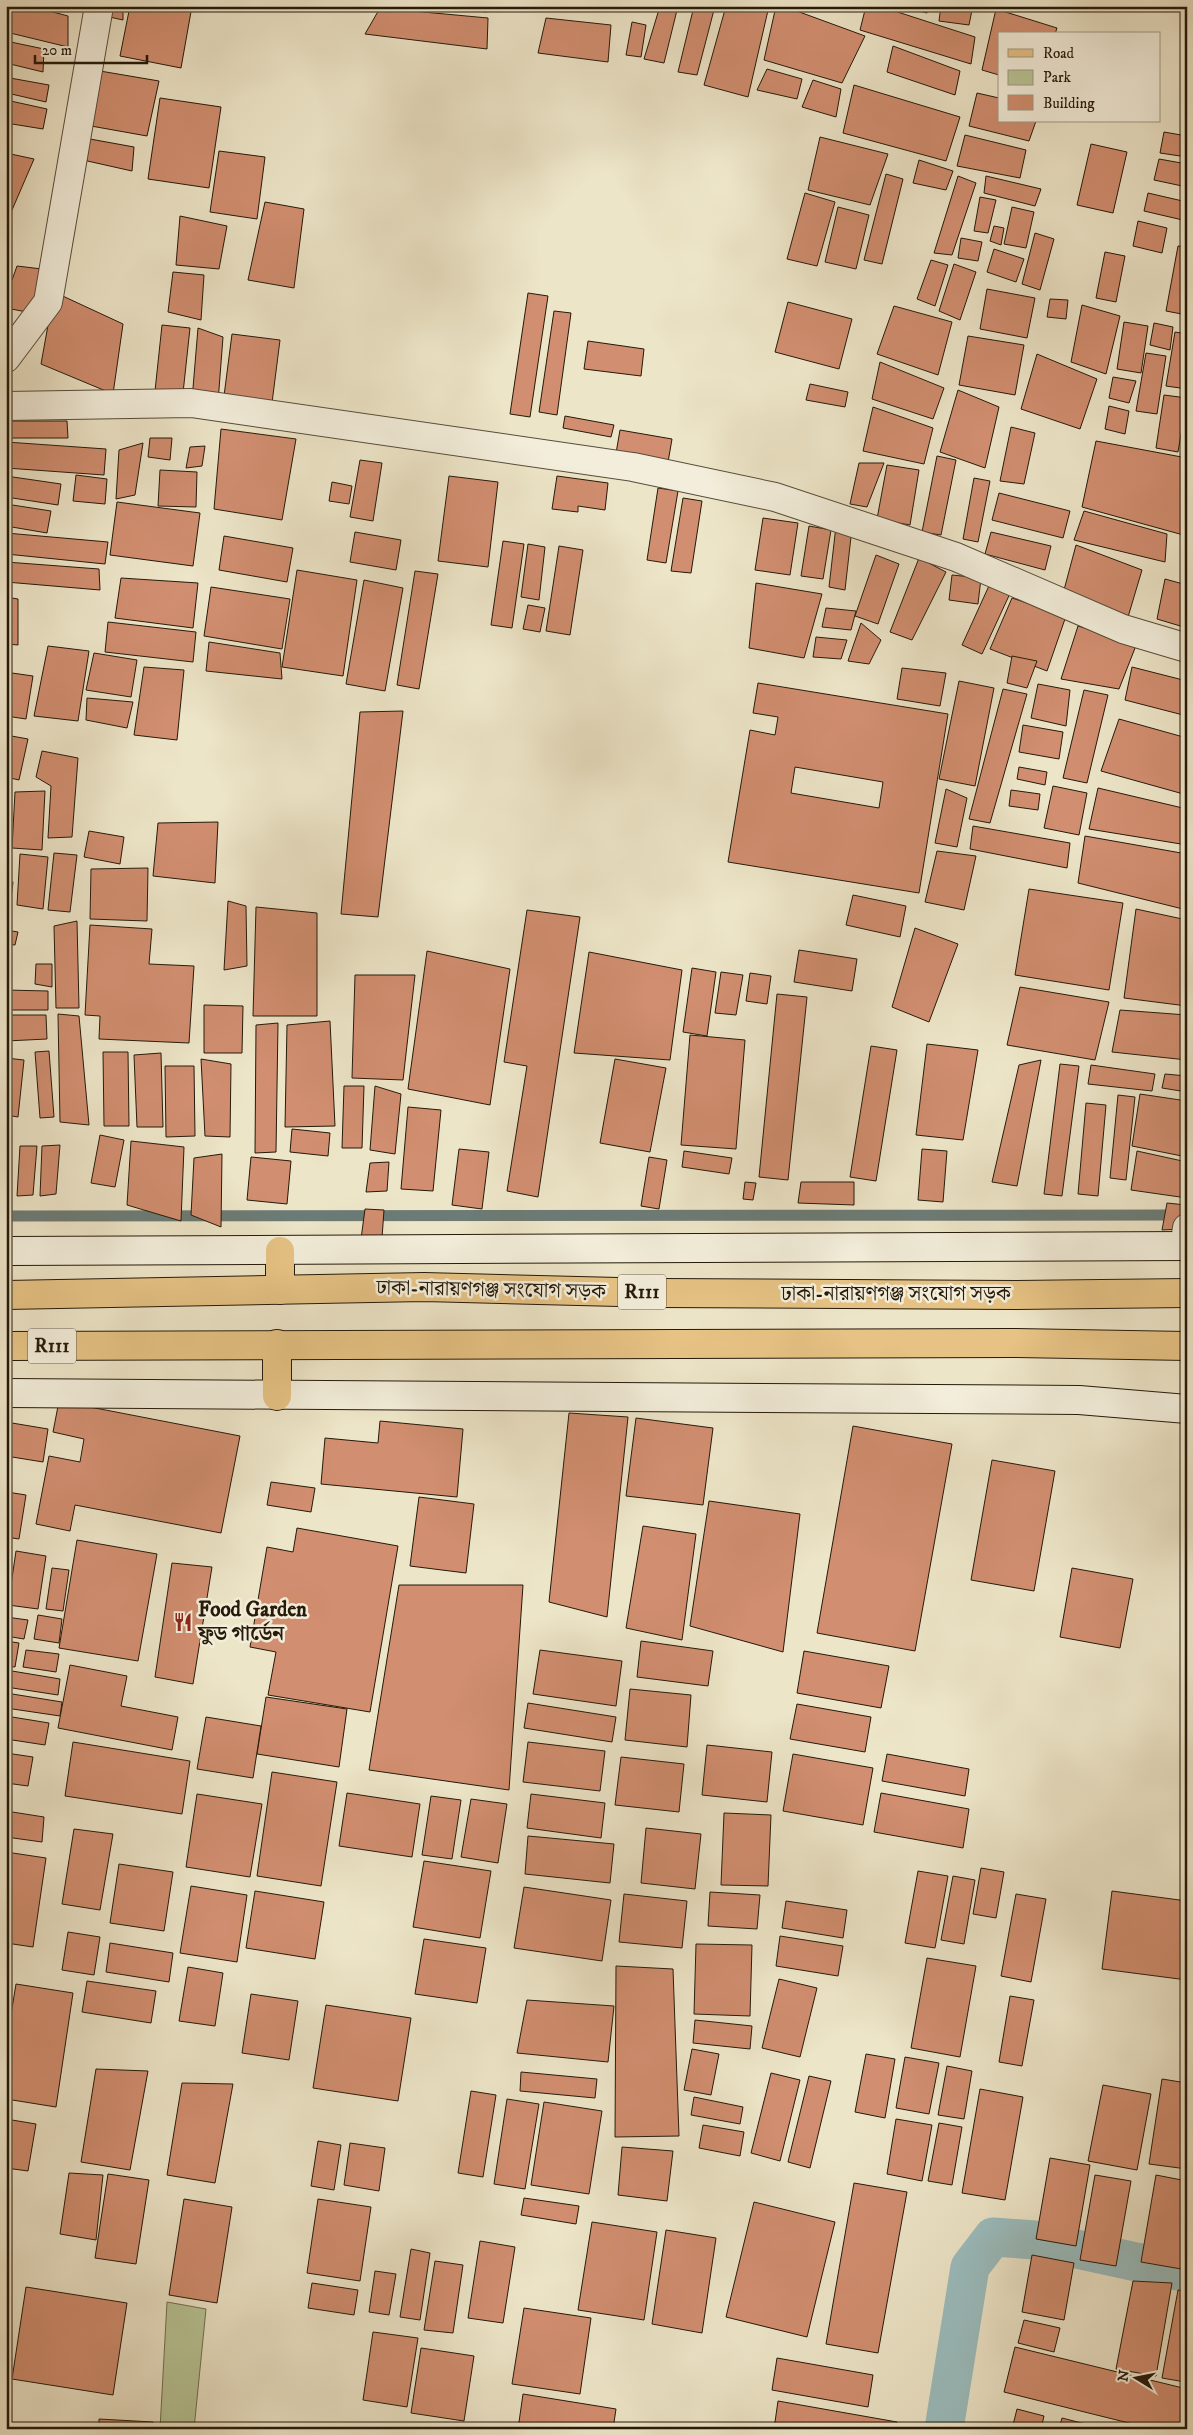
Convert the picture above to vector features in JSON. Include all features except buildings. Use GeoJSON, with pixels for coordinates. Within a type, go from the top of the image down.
{"type":"FeatureCollection","features":[{"type":"Feature","properties":{"kind":"main road"},"geometry":{"type":"LineString","coordinates":[[280,1251],[280,1290]]}},
{"type":"Feature","properties":{"kind":"main road","name":"ঢাকা-নারায়ণগঞ্জ সংযোগ সড়ক"},"geometry":{"type":"LineString","coordinates":[[6,1295],[424,1287],[659,1293],[1006,1295],[1187,1293]]}},
{"type":"Feature","properties":{"kind":"main road","name":"R111"},"geometry":{"type":"LineString","coordinates":[[6,1346],[1013,1343],[1187,1346]]}},
{"type":"Feature","properties":{"kind":"main road"},"geometry":{"type":"LineString","coordinates":[[277,1344],[277,1396]]}},
{"type":"Feature","properties":{"kind":"street"},"geometry":{"type":"LineString","coordinates":[[6,358],[48,302],[99,6]]}},
{"type":"Feature","properties":{"kind":"street"},"geometry":{"type":"LineString","coordinates":[[6,406],[191,403],[633,467],[774,497],[956,557],[1123,629],[1187,648]]}},
{"type":"Feature","properties":{"kind":"street"},"geometry":{"type":"LineString","coordinates":[[6,1251],[280,1251],[1186,1240]]}},
{"type":"Feature","properties":{"kind":"street"},"geometry":{"type":"LineString","coordinates":[[6,1393],[1079,1400],[1187,1409]]}},
{"type":"Feature","properties":{"kind":"green space"},"geometry":{"type":"Polygon","coordinates":[[[167,2302],[206,2309],[194,2429],[160,2429],[167,2302]]]}},
{"type":"Feature","properties":{"kind":"waterway"},"geometry":{"type":"LineString","coordinates":[[6,1216],[1180,1215]]}},
{"type":"Feature","properties":{"kind":"waterway"},"geometry":{"type":"LineString","coordinates":[[944,2429],[970,2267],[993,2237],[1035,2240],[1187,2273]]}},
{"type":"Feature","properties":{"kind":"place","name":"Food Garden ফুড গার্ডেন"},"geometry":{"type":"Point","coordinates":[183,1622]}}]}
